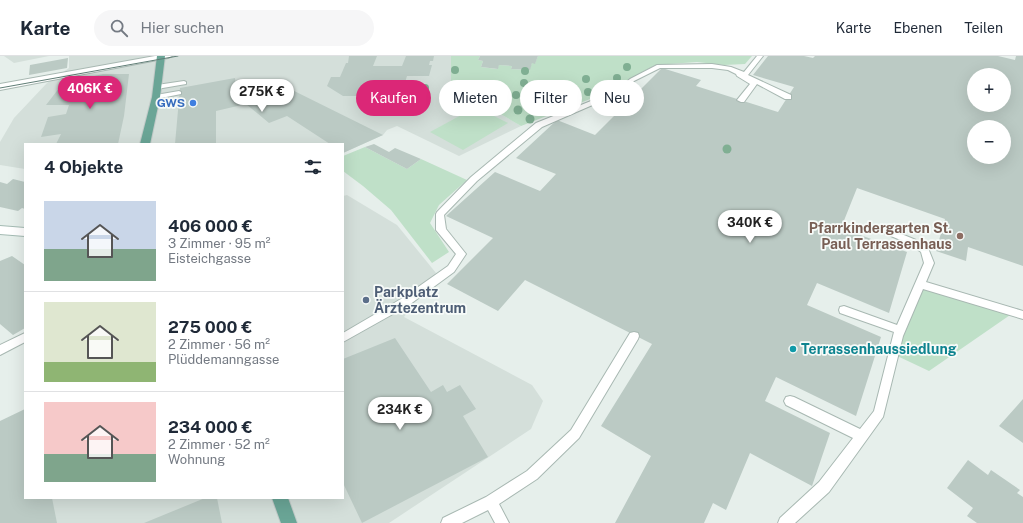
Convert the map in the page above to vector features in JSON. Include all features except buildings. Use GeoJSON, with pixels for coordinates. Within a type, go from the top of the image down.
{"type":"FeatureCollection","features":[{"type":"Feature","properties":{"kind":"main road"},"geometry":{"type":"LineString","coordinates":[[145,143],[156,97],[163,56]]}},
{"type":"Feature","properties":{"kind":"main road"},"geometry":{"type":"LineString","coordinates":[[280,499],[289,523]]}},
{"type":"Feature","properties":{"kind":"street"},"geometry":{"type":"LineString","coordinates":[[0,87],[163,56]]}},
{"type":"Feature","properties":{"kind":"street"},"geometry":{"type":"LineString","coordinates":[[1,231],[24,232]]}},
{"type":"Feature","properties":{"kind":"lane"},"geometry":{"type":"LineString","coordinates":[[745,75],[760,56]]}},
{"type":"Feature","properties":{"kind":"lane"},"geometry":{"type":"LineString","coordinates":[[344,337],[406,302],[451,268],[462,254],[441,230],[440,214],[474,179],[539,125],[618,92],[632,80],[659,66],[712,66],[729,68],[788,97]]}},
{"type":"Feature","properties":{"kind":"lane"},"geometry":{"type":"LineString","coordinates":[[729,68],[754,84],[741,100]]}},
{"type":"Feature","properties":{"kind":"lane"},"geometry":{"type":"LineString","coordinates":[[157,87],[184,83]]}},
{"type":"Feature","properties":{"kind":"lane"},"geometry":{"type":"LineString","coordinates":[[156,97],[180,93]]}},
{"type":"Feature","properties":{"kind":"lane"},"geometry":{"type":"LineString","coordinates":[[785,523],[824,487],[879,413],[900,330],[929,263],[925,250],[913,242],[882,229]]}},
{"type":"Feature","properties":{"kind":"lane"},"geometry":{"type":"LineString","coordinates":[[920,284],[1023,315]]}},
{"type":"Feature","properties":{"kind":"lane"},"geometry":{"type":"LineString","coordinates":[[844,310],[900,330]]}},
{"type":"Feature","properties":{"kind":"lane"},"geometry":{"type":"LineString","coordinates":[[448,523],[491,502],[532,475],[575,434],[634,336]]}},
{"type":"Feature","properties":{"kind":"lane"},"geometry":{"type":"LineString","coordinates":[[0,350],[24,338]]}},
{"type":"Feature","properties":{"kind":"lane"},"geometry":{"type":"LineString","coordinates":[[0,355],[14,343]]}},
{"type":"Feature","properties":{"kind":"lane"},"geometry":{"type":"LineString","coordinates":[[790,401],[862,436]]}},
{"type":"Feature","properties":{"kind":"lane"},"geometry":{"type":"LineString","coordinates":[[491,502],[502,523]]}},
{"type":"Feature","properties":{"kind":"shaded area"},"geometry":{"type":"Polygon","coordinates":[[[4,56],[49,56],[14,63],[4,56]]]}},
{"type":"Feature","properties":{"kind":"shaded area"},"geometry":{"type":"Polygon","coordinates":[[[69,56],[451,56],[452,80],[439,80],[439,116],[504,116],[521,126],[459,156],[397,126],[387,130],[383,135],[344,153],[344,143],[24,143],[24,169],[0,165],[0,142],[14,118],[47,83],[69,68],[69,56]]]}},
{"type":"Feature","properties":{"kind":"shaded area"},"geometry":{"type":"Polygon","coordinates":[[[347,195],[397,225],[436,273],[404,317],[532,385],[543,401],[531,429],[389,523],[0,523],[0,421],[24,499],[344,499],[344,196],[347,195]]]}},
{"type":"Feature","properties":{"kind":"green space"},"geometry":{"type":"Polygon","coordinates":[[[451,56],[480,56],[478,60],[483,61],[481,67],[497,69],[499,65],[512,66],[511,69],[529,70],[532,63],[535,63],[538,56],[752,56],[745,64],[724,65],[697,62],[655,65],[628,80],[590,80],[590,99],[582,102],[582,80],[520,80],[520,116],[547,116],[521,126],[504,116],[512,116],[512,80],[451,80],[451,56]]]}},
{"type":"Feature","properties":{"kind":"green space"},"geometry":{"type":"Polygon","coordinates":[[[459,116],[494,116],[508,123],[463,150],[430,132],[459,116]]]}},
{"type":"Feature","properties":{"kind":"green space"},"geometry":{"type":"Polygon","coordinates":[[[365,147],[407,169],[421,159],[467,180],[439,205],[430,223],[449,252],[432,263],[391,210],[344,172],[344,156],[365,147]]]}},
{"type":"Feature","properties":{"kind":"green space"},"geometry":{"type":"Polygon","coordinates":[[[920,284],[1013,313],[929,371],[893,354],[920,284]]]}},
{"type":"Feature","properties":{"kind":"tram line"},"geometry":{"type":"LineString","coordinates":[[0,88],[178,56]]}},
{"type":"Feature","properties":{"kind":"place","name":"GWS"},"geometry":{"type":"Point","coordinates":[193,103]}},
{"type":"Feature","properties":{"kind":"place","name":"Pfarrkindergarten St. Paul Terrassenhaus"},"geometry":{"type":"Point","coordinates":[960,236]}},
{"type":"Feature","properties":{"kind":"place","name":"Parkplatz Ärztezentrum"},"geometry":{"type":"Point","coordinates":[366,300]}},
{"type":"Feature","properties":{"kind":"place","name":"Terrassenhaussiedlung"},"geometry":{"type":"Point","coordinates":[793,349]}}]}
